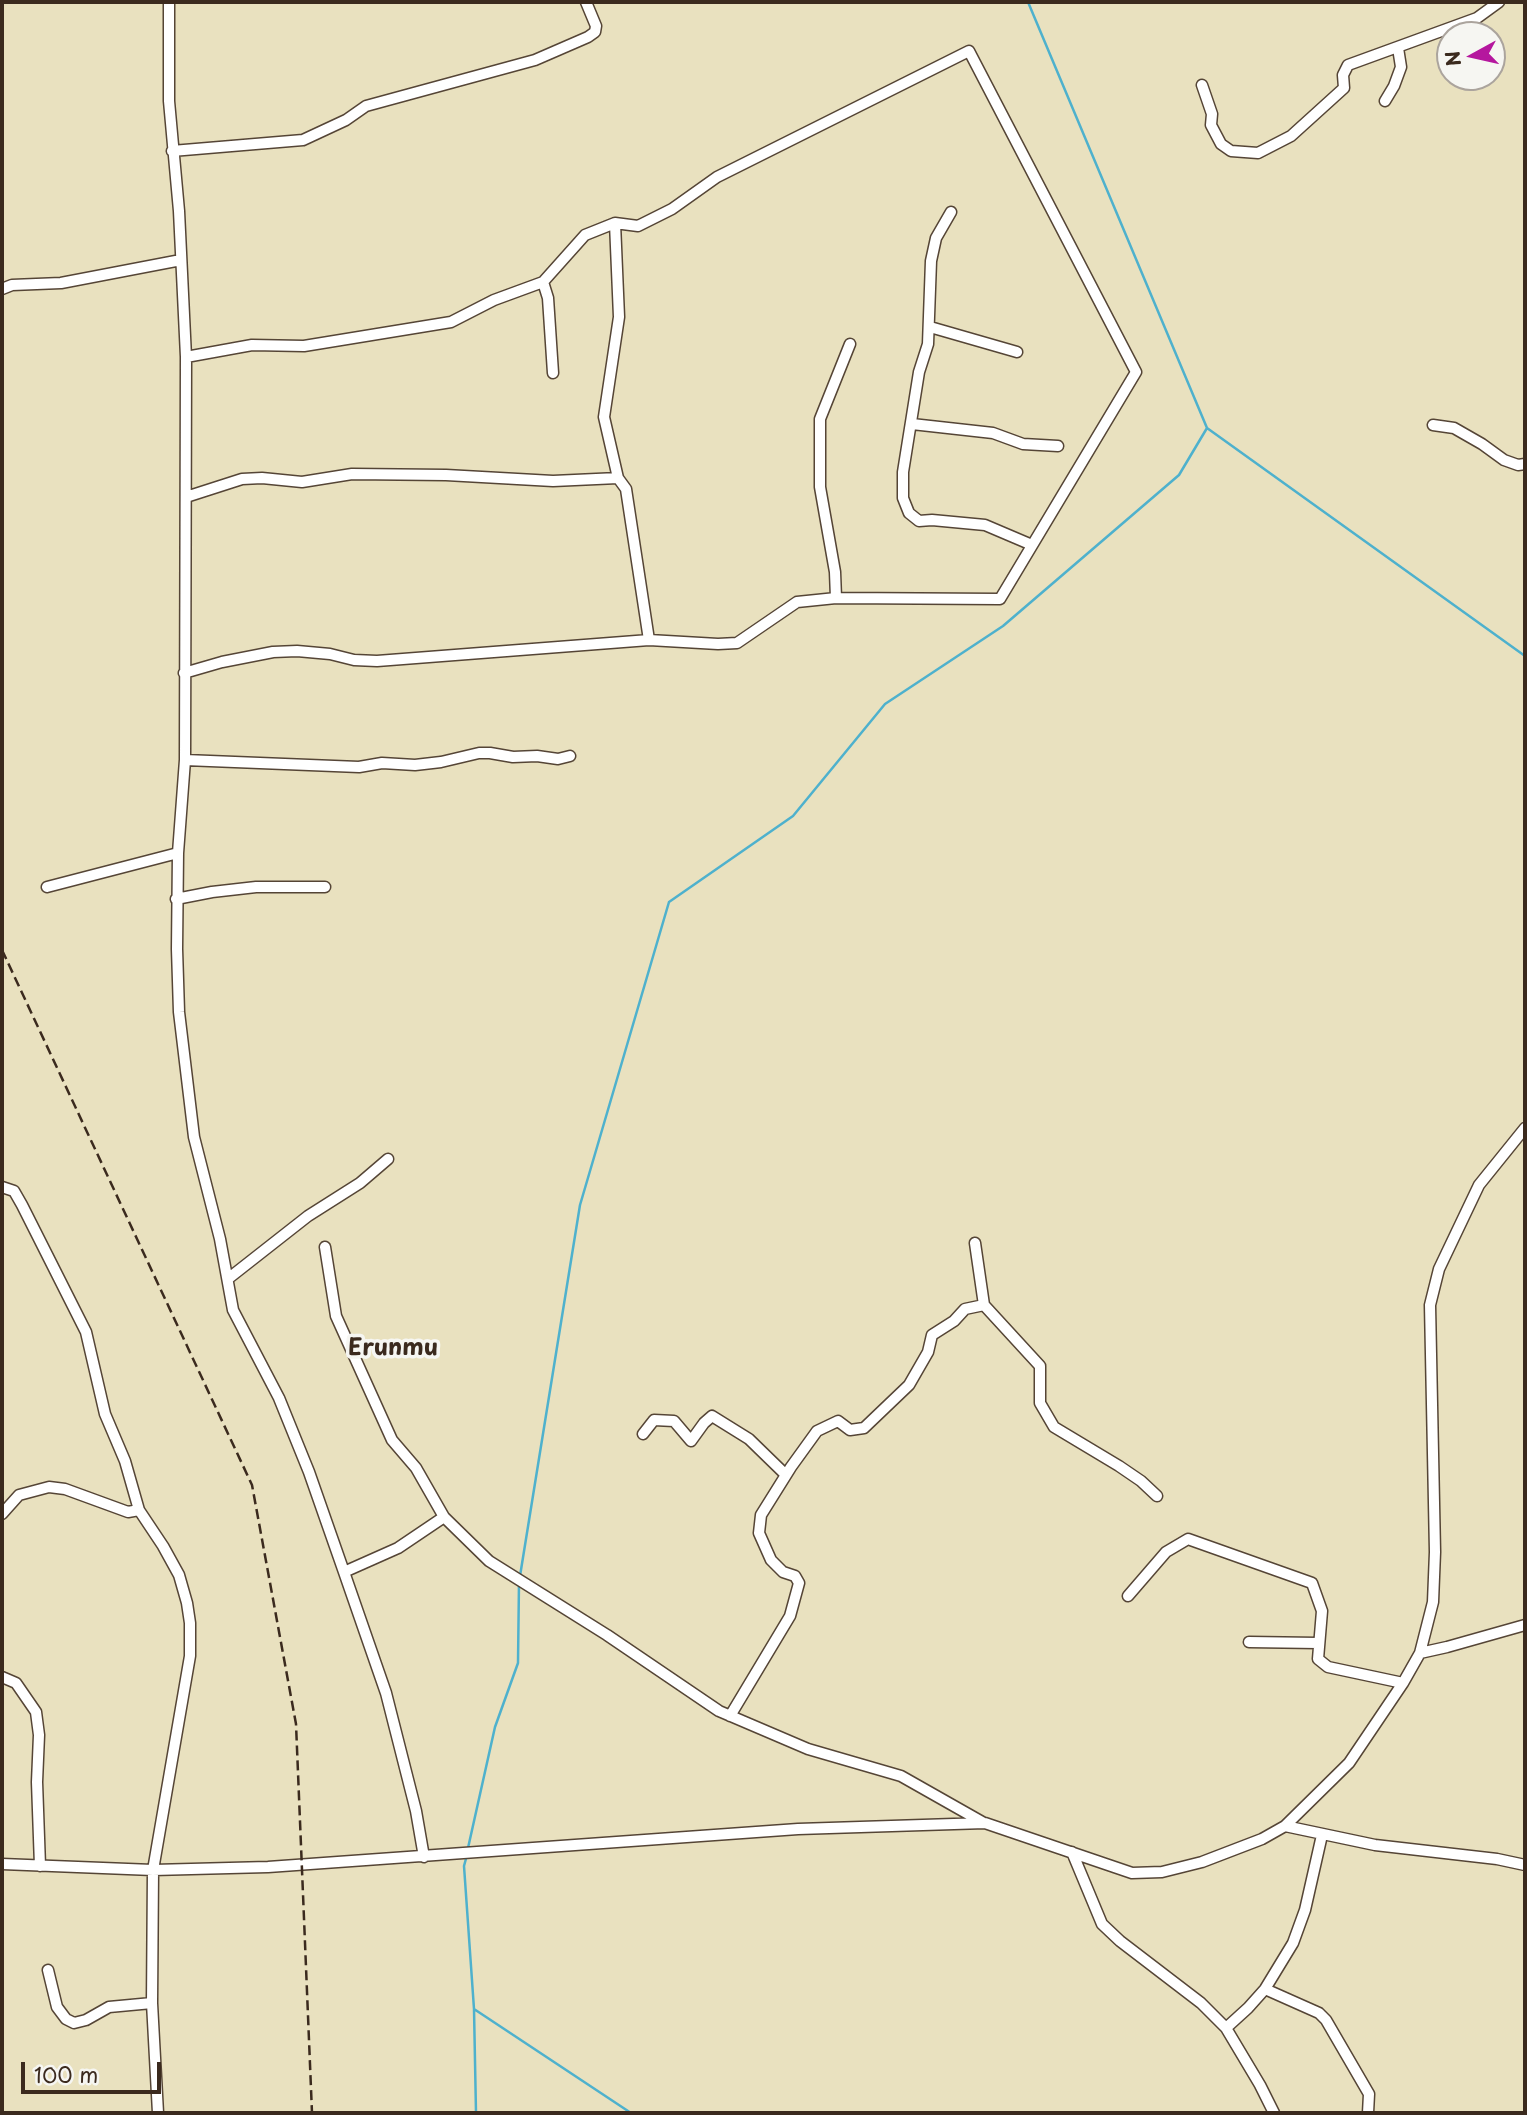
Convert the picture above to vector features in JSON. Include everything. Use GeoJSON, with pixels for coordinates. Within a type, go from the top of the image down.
{"type":"FeatureCollection","features":[{"type":"Feature","properties":{"kind":"street"},"geometry":{"type":"LineString","coordinates":[[169,2],[172,151],[186,358],[185,760],[176,899],[179,1012],[194,1137],[229,1278],[233,1310],[279,1398],[309,1472],[344,1572],[386,1693],[416,1811],[424,1857]]}},
{"type":"Feature","properties":{"kind":"street"},"geometry":{"type":"LineString","coordinates":[[172,151],[303,140],[346,120],[366,106],[535,60],[595,32],[596,26],[586,2]]}},
{"type":"Feature","properties":{"kind":"street"},"geometry":{"type":"LineString","coordinates":[[1202,85],[1212,114],[1211,125],[1221,144],[1231,151],[1258,153],[1291,136],[1344,88],[1343,75],[1348,65],[1478,18],[1499,2]]}},
{"type":"Feature","properties":{"kind":"street"},"geometry":{"type":"LineString","coordinates":[[1385,102],[1401,67],[1398,48]]}},
{"type":"Feature","properties":{"kind":"street"},"geometry":{"type":"LineString","coordinates":[[184,673],[273,652],[297,651],[377,661],[649,640],[737,643],[797,603],[836,598],[1000,599],[1136,372],[969,51],[717,177],[672,209],[638,226],[615,223],[585,235],[543,282],[494,300],[451,322],[304,346],[252,345],[186,358]]}},
{"type":"Feature","properties":{"kind":"street"},"geometry":{"type":"LineString","coordinates":[[951,212],[936,238],[931,261],[928,344],[919,372],[903,471],[903,498],[909,513],[919,521],[985,525],[1032,545]]}},
{"type":"Feature","properties":{"kind":"street"},"geometry":{"type":"LineString","coordinates":[[615,223],[619,317],[604,417],[618,478],[626,489],[649,640]]}},
{"type":"Feature","properties":{"kind":"street"},"geometry":{"type":"LineString","coordinates":[[2,289],[12,285],[61,283],[181,260]]}},
{"type":"Feature","properties":{"kind":"street"},"geometry":{"type":"LineString","coordinates":[[543,282],[548,298],[552,373]]}},
{"type":"Feature","properties":{"kind":"street"},"geometry":{"type":"LineString","coordinates":[[930,327],[1017,352]]}},
{"type":"Feature","properties":{"kind":"street"},"geometry":{"type":"LineString","coordinates":[[836,598],[835,572],[820,487],[820,419],[850,344]]}},
{"type":"Feature","properties":{"kind":"street"},"geometry":{"type":"LineString","coordinates":[[912,424],[993,433],[1023,444],[1058,446]]}},
{"type":"Feature","properties":{"kind":"street"},"geometry":{"type":"LineString","coordinates":[[1433,425],[1454,428],[1504,460],[1518,465],[1525,464]]}},
{"type":"Feature","properties":{"kind":"street"},"geometry":{"type":"LineString","coordinates":[[186,497],[242,479],[302,482],[352,474],[446,475],[553,481],[618,478]]}},
{"type":"Feature","properties":{"kind":"street"},"geometry":{"type":"LineString","coordinates":[[185,760],[359,767],[382,763],[415,765],[441,762],[478,753],[513,757],[537,755],[558,759],[570,756]]}},
{"type":"Feature","properties":{"kind":"street"},"geometry":{"type":"LineString","coordinates":[[47,887],[178,853]]}},
{"type":"Feature","properties":{"kind":"street"},"geometry":{"type":"LineString","coordinates":[[176,899],[256,887],[325,887]]}},
{"type":"Feature","properties":{"kind":"street"},"geometry":{"type":"LineString","coordinates":[[325,1247],[336,1316],[392,1440],[416,1468],[444,1517],[489,1561],[596,1628],[719,1711],[808,1749],[901,1776],[985,1823],[1132,1873],[1162,1872],[1202,1862],[1262,1839],[1285,1826],[1349,1763],[1420,1653],[1433,1602],[1435,1552],[1430,1305],[1439,1269],[1479,1185],[1525,1128]]}},
{"type":"Feature","properties":{"kind":"street"},"geometry":{"type":"LineString","coordinates":[[229,1278],[308,1216],[360,1183],[388,1159]]}},
{"type":"Feature","properties":{"kind":"street"},"geometry":{"type":"LineString","coordinates":[[2,1187],[14,1191],[86,1332],[105,1414],[125,1461],[139,1510],[163,1546],[178,1576],[190,1623],[190,1657],[153,1870],[152,2003],[158,2113]]}},
{"type":"Feature","properties":{"kind":"street"},"geometry":{"type":"LineString","coordinates":[[975,1243],[984,1305],[1040,1366],[1040,1403],[1054,1427],[1130,1474],[1157,1496]]}},
{"type":"Feature","properties":{"kind":"street"},"geometry":{"type":"LineString","coordinates":[[730,1716],[790,1616],[799,1583],[795,1576],[782,1572],[771,1560],[758,1533],[761,1515],[817,1431],[838,1421],[849,1430],[864,1428],[883,1412],[918,1373],[928,1352],[932,1335],[954,1321],[965,1309],[984,1305]]}},
{"type":"Feature","properties":{"kind":"street"},"geometry":{"type":"LineString","coordinates":[[643,1434],[654,1420],[674,1421],[691,1441],[712,1416],[749,1439],[786,1475]]}},
{"type":"Feature","properties":{"kind":"street"},"geometry":{"type":"LineString","coordinates":[[2,1514],[19,1495],[49,1487],[65,1489],[128,1512],[139,1510]]}},
{"type":"Feature","properties":{"kind":"street"},"geometry":{"type":"LineString","coordinates":[[344,1572],[398,1548],[444,1517]]}},
{"type":"Feature","properties":{"kind":"street"},"geometry":{"type":"LineString","coordinates":[[1128,1596],[1166,1552],[1188,1539],[1312,1583],[1322,1611],[1318,1659],[1328,1667],[1403,1683]]}},
{"type":"Feature","properties":{"kind":"street"},"geometry":{"type":"LineString","coordinates":[[1420,1653],[1525,1625]]}},
{"type":"Feature","properties":{"kind":"street"},"geometry":{"type":"LineString","coordinates":[[1249,1642],[1318,1643]]}},
{"type":"Feature","properties":{"kind":"street"},"geometry":{"type":"LineString","coordinates":[[2,1677],[16,1683],[36,1712],[39,1735],[37,1782],[40,1866]]}},
{"type":"Feature","properties":{"kind":"street"},"geometry":{"type":"LineString","coordinates":[[2,1864],[153,1870],[268,1867],[798,1829],[985,1823]]}},
{"type":"Feature","properties":{"kind":"street"},"geometry":{"type":"LineString","coordinates":[[1285,1826],[1375,1845],[1497,1859],[1525,1865]]}},
{"type":"Feature","properties":{"kind":"street"},"geometry":{"type":"LineString","coordinates":[[1226,2028],[1265,1989],[1293,1943],[1305,1910],[1322,1835]]}},
{"type":"Feature","properties":{"kind":"street"},"geometry":{"type":"LineString","coordinates":[[1072,1852],[1102,1924],[1201,2004],[1226,2028],[1274,2113]]}},
{"type":"Feature","properties":{"kind":"street"},"geometry":{"type":"LineString","coordinates":[[48,1970],[57,2007],[66,2019],[74,2023],[86,2020],[109,2007],[152,2003]]}},
{"type":"Feature","properties":{"kind":"street"},"geometry":{"type":"LineString","coordinates":[[1265,1989],[1319,2013],[1326,2020],[1369,2094],[1368,2113]]}},
{"type":"Feature","properties":{"kind":"waterway"},"geometry":{"type":"LineString","coordinates":[[1028,2],[1207,428],[1525,656]]}},
{"type":"Feature","properties":{"kind":"waterway"},"geometry":{"type":"LineString","coordinates":[[520,1576],[580,1205],[669,902],[793,816],[885,704],[1003,626],[1179,475],[1207,428]]}},
{"type":"Feature","properties":{"kind":"waterway"},"geometry":{"type":"LineString","coordinates":[[468,1848],[495,1727],[518,1663],[519,1582]]}},
{"type":"Feature","properties":{"kind":"waterway"},"geometry":{"type":"LineString","coordinates":[[467,1855],[464,1866],[474,2009],[476,2113]]}},
{"type":"Feature","properties":{"kind":"waterway"},"geometry":{"type":"LineString","coordinates":[[474,2009],[631,2113]]}},
{"type":"Feature","properties":{"kind":"railway"},"geometry":{"type":"LineString","coordinates":[[2,950],[252,1485],[296,1724],[312,2113]]}},
{"type":"Feature","properties":{"kind":"district","name":"Erunmu"},"geometry":{"type":"Point","coordinates":[393,1349]}}]}
